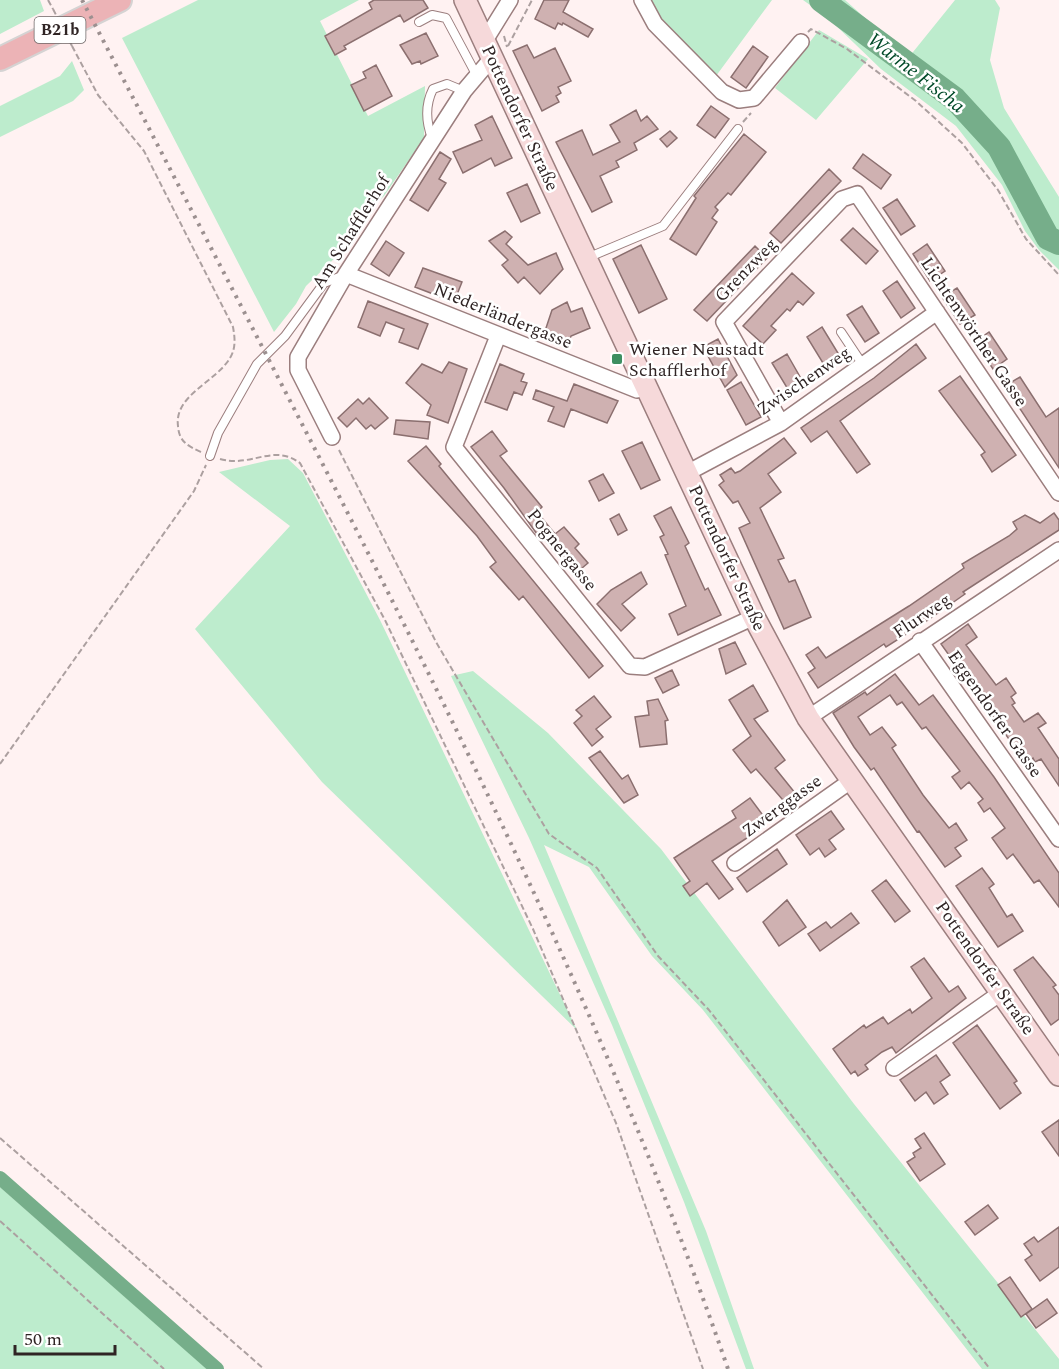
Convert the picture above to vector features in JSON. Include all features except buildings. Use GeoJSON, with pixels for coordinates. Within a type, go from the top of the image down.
{"type":"FeatureCollection","features":[{"type":"Feature","properties":{"kind":"main road","name":"B21b"},"geometry":{"type":"LineString","coordinates":[[0,59],[120,0]]}},
{"type":"Feature","properties":{"kind":"main road","name":"Pottendorfer Straße"},"geometry":{"type":"LineString","coordinates":[[465,0],[495,49],[586,259],[754,617],[808,718],[1059,1075]]}},
{"type":"Feature","properties":{"kind":"street","name":"Am Schafflerhof"},"geometry":{"type":"LineString","coordinates":[[332,437],[297,370],[298,357],[346,274],[464,91],[495,49],[510,0]]}},
{"type":"Feature","properties":{"kind":"street"},"geometry":{"type":"LineString","coordinates":[[642,0],[655,24],[722,92],[739,100],[754,98],[801,42]]}},
{"type":"Feature","properties":{"kind":"street","name":"Lichtenwörther Gasse"},"geometry":{"type":"LineString","coordinates":[[856,194],[1059,493]]}},
{"type":"Feature","properties":{"kind":"street","name":"Grenzweg"},"geometry":{"type":"LineString","coordinates":[[781,423],[724,322],[842,199],[856,194]]}},
{"type":"Feature","properties":{"kind":"street","name":"Niederländergasse"},"geometry":{"type":"LineString","coordinates":[[346,274],[637,390],[647,388]]}},
{"type":"Feature","properties":{"kind":"street","name":"Zwischenweg"},"geometry":{"type":"LineString","coordinates":[[687,473],[781,423],[937,312]]}},
{"type":"Feature","properties":{"kind":"street","name":"Pognergasse"},"geometry":{"type":"LineString","coordinates":[[498,336],[454,447],[630,666],[645,667],[754,617]]}},
{"type":"Feature","properties":{"kind":"street","name":"Flurweg"},"geometry":{"type":"LineString","coordinates":[[808,718],[1059,550]]}},
{"type":"Feature","properties":{"kind":"street","name":"Eggendorfer Gasse"},"geometry":{"type":"LineString","coordinates":[[920,641],[1059,839]]}},
{"type":"Feature","properties":{"kind":"street","name":"Zwerggasse"},"geometry":{"type":"LineString","coordinates":[[735,863],[852,780]]}},
{"type":"Feature","properties":{"kind":"street"},"geometry":{"type":"LineString","coordinates":[[894,1068],[1002,992]]}},
{"type":"Feature","properties":{"kind":"lane"},"geometry":{"type":"LineString","coordinates":[[419,22],[432,15],[446,18],[477,76]]}},
{"type":"Feature","properties":{"kind":"lane"},"geometry":{"type":"LineString","coordinates":[[433,140],[428,125],[428,100],[433,89],[447,84],[464,91]]}},
{"type":"Feature","properties":{"kind":"lane"},"geometry":{"type":"LineString","coordinates":[[586,259],[663,226],[738,129]]}},
{"type":"Feature","properties":{"kind":"lane"},"geometry":{"type":"LineString","coordinates":[[210,456],[218,433],[257,364],[285,336],[324,283],[346,274]]}},
{"type":"Feature","properties":{"kind":"lane"},"geometry":{"type":"LineString","coordinates":[[841,332],[862,365]]}},
{"type":"Feature","properties":{"kind":"path"},"geometry":{"type":"LineString","coordinates":[[48,0],[98,95],[144,151],[233,327],[235,342],[231,357],[221,370],[189,397],[180,409],[177,422],[179,436],[186,445],[210,456],[243,462],[276,453],[289,455],[300,463],[385,620],[533,928],[616,1123],[703,1369]]}},
{"type":"Feature","properties":{"kind":"path"},"geometry":{"type":"LineString","coordinates":[[495,49],[532,0]]}},
{"type":"Feature","properties":{"kind":"path"},"geometry":{"type":"LineString","coordinates":[[801,42],[811,29],[847,49],[916,101],[962,143],[998,190],[1026,239],[1059,275]]}},
{"type":"Feature","properties":{"kind":"path"},"geometry":{"type":"LineString","coordinates":[[738,129],[752,111],[754,98]]}},
{"type":"Feature","properties":{"kind":"path"},"geometry":{"type":"LineString","coordinates":[[332,437],[436,642],[549,834],[597,868],[658,957],[709,1010],[990,1369]]}},
{"type":"Feature","properties":{"kind":"path"},"geometry":{"type":"LineString","coordinates":[[0,764],[194,491],[210,456]]}},
{"type":"Feature","properties":{"kind":"path"},"geometry":{"type":"LineString","coordinates":[[0,1138],[264,1369]]}},
{"type":"Feature","properties":{"kind":"path"},"geometry":{"type":"LineString","coordinates":[[0,1221],[164,1369]]}},
{"type":"Feature","properties":{"kind":"green space"},"geometry":{"type":"Polygon","coordinates":[[[0,0],[40,0],[44,11],[0,34],[0,0]]]}},
{"type":"Feature","properties":{"kind":"green space"},"geometry":{"type":"Polygon","coordinates":[[[198,0],[359,0],[320,21],[368,116],[425,86],[424,138],[384,196],[348,230],[340,253],[306,286],[296,304],[274,332],[122,38],[198,0]]]}},
{"type":"Feature","properties":{"kind":"green space"},"geometry":{"type":"Polygon","coordinates":[[[651,0],[772,0],[716,76],[664,23],[651,0]]]}},
{"type":"Feature","properties":{"kind":"green space"},"geometry":{"type":"Polygon","coordinates":[[[803,0],[845,0],[909,57],[955,0],[995,0],[1000,8],[990,60],[1004,108],[1059,197],[1059,270],[1039,250],[1025,231],[1002,185],[956,126],[881,69],[828,18],[803,0]]]}},
{"type":"Feature","properties":{"kind":"green space"},"geometry":{"type":"Polygon","coordinates":[[[819,30],[868,59],[816,120],[775,88],[819,30]]]}},
{"type":"Feature","properties":{"kind":"green space"},"geometry":{"type":"Polygon","coordinates":[[[72,61],[84,90],[73,101],[0,137],[0,106],[60,76],[72,61]]]}},
{"type":"Feature","properties":{"kind":"green space"},"geometry":{"type":"Polygon","coordinates":[[[288,459],[303,473],[380,620],[577,1030],[322,782],[195,629],[290,526],[219,472],[270,460],[288,459]]]}},
{"type":"Feature","properties":{"kind":"green space"},"geometry":{"type":"Polygon","coordinates":[[[473,671],[548,733],[661,849],[854,1104],[1059,1359],[1059,1369],[982,1369],[703,1010],[652,956],[589,867],[544,845],[706,1231],[754,1369],[746,1369],[684,1202],[612,1025],[529,838],[451,676],[473,671]]]}},
{"type":"Feature","properties":{"kind":"green space"},"geometry":{"type":"Polygon","coordinates":[[[0,1187],[207,1369],[0,1369],[0,1187]]]}},
{"type":"Feature","properties":{"kind":"waterway","name":"Warme Fischa"},"geometry":{"type":"LineString","coordinates":[[821,0],[955,99],[999,147],[1048,238],[1059,243]]}},
{"type":"Feature","properties":{"kind":"waterway"},"geometry":{"type":"LineString","coordinates":[[0,1178],[217,1369]]}},
{"type":"Feature","properties":{"kind":"railway"},"geometry":{"type":"LineString","coordinates":[[82,0],[317,453],[486,790],[590,1018],[639,1134],[728,1369]]}},
{"type":"Feature","properties":{"kind":"place","name":"Wiener Neustadt Schafflerhof"},"geometry":{"type":"Point","coordinates":[617,359]}}]}
